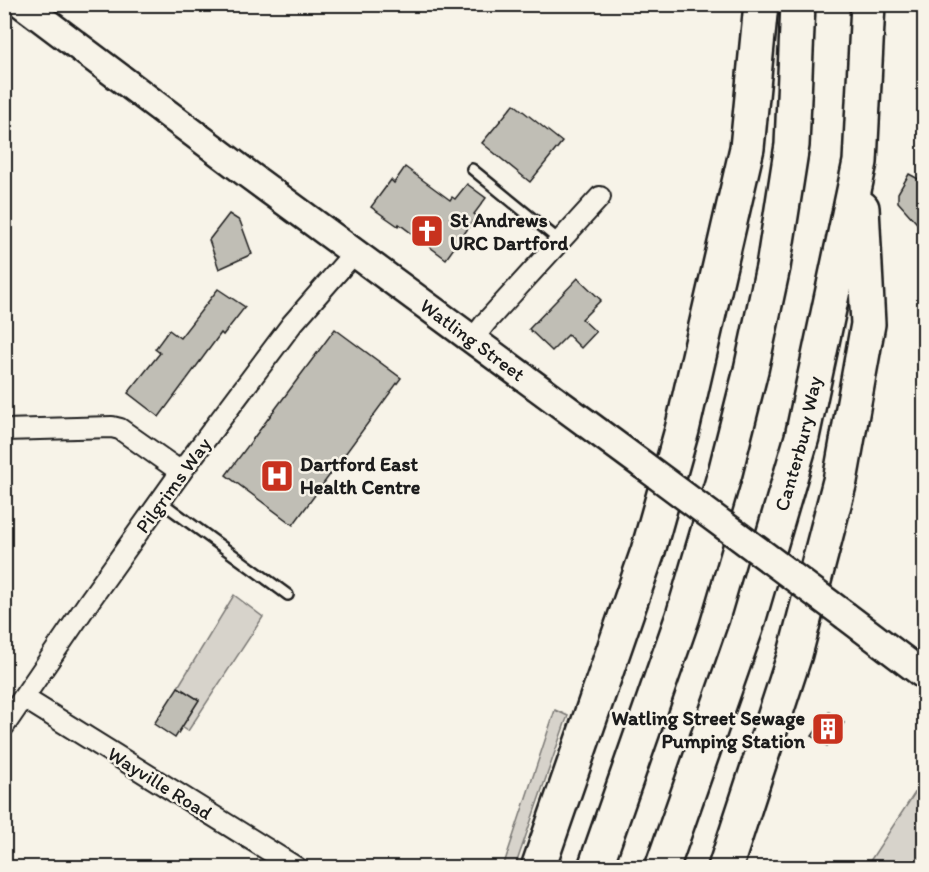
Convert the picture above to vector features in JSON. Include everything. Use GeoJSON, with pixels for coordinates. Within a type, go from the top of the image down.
{"type":"FeatureCollection","features":[{"type":"Feature","properties":{"kind":"highway"},"geometry":{"type":"LineString","coordinates":[[538,867],[648,551],[682,430],[747,148],[761,4]]}},
{"type":"Feature","properties":{"kind":"highway"},"geometry":{"type":"LineString","coordinates":[[595,867],[683,616],[725,473],[751,370],[773,267],[792,145],[798,4]]}},
{"type":"Feature","properties":{"kind":"highway","name":"Canterbury Way"},"geometry":{"type":"LineString","coordinates":[[662,867],[746,628],[802,437],[860,162],[868,4]]}},
{"type":"Feature","properties":{"kind":"highway"},"geometry":{"type":"LineString","coordinates":[[725,867],[795,654],[840,481],[868,324],[860,162]]}},
{"type":"Feature","properties":{"kind":"main road","name":"Watling Street"},"geometry":{"type":"LineString","coordinates":[[22,4],[924,675]]}},
{"type":"Feature","properties":{"kind":"street"},"geometry":{"type":"LineString","coordinates":[[473,339],[486,321],[600,197]]}},
{"type":"Feature","properties":{"kind":"street","name":"Pilgrims Way"},"geometry":{"type":"LineString","coordinates":[[4,726],[160,501],[292,324],[354,253]]}},
{"type":"Feature","properties":{"kind":"street"},"geometry":{"type":"LineString","coordinates":[[4,430],[112,427],[120,429],[182,472]]}},
{"type":"Feature","properties":{"kind":"street","name":"Wayville Road"},"geometry":{"type":"LineString","coordinates":[[24,698],[297,867]]}},
{"type":"Feature","properties":{"kind":"lane"},"geometry":{"type":"LineString","coordinates":[[472,169],[560,242]]}},
{"type":"Feature","properties":{"kind":"lane"},"geometry":{"type":"LineString","coordinates":[[160,501],[288,595]]}},
{"type":"Feature","properties":{"kind":"shaded area"},"geometry":{"type":"Polygon","coordinates":[[[234,595],[263,617],[188,731],[182,727],[199,700],[178,687],[234,595]]]}},
{"type":"Feature","properties":{"kind":"shaded area"},"geometry":{"type":"Polygon","coordinates":[[[555,710],[568,716],[515,867],[503,867],[555,710]]]}},
{"type":"Feature","properties":{"kind":"shaded area"},"geometry":{"type":"Polygon","coordinates":[[[924,779],[924,867],[866,867],[924,779]]]}},
{"type":"Feature","properties":{"kind":"building"},"geometry":{"type":"Polygon","coordinates":[[[514,104],[562,142],[530,182],[482,143],[514,104]]]}},
{"type":"Feature","properties":{"kind":"building"},"geometry":{"type":"Polygon","coordinates":[[[405,167],[450,200],[452,197],[455,199],[467,184],[486,198],[474,214],[477,216],[446,259],[399,224],[398,226],[371,207],[391,180],[394,183],[405,167]]]}},
{"type":"Feature","properties":{"kind":"building"},"geometry":{"type":"Polygon","coordinates":[[[909,174],[924,182],[924,231],[898,202],[898,193],[909,174]]]}},
{"type":"Feature","properties":{"kind":"building"},"geometry":{"type":"Polygon","coordinates":[[[229,214],[240,221],[252,254],[219,269],[209,240],[229,214]]]}},
{"type":"Feature","properties":{"kind":"building"},"geometry":{"type":"Polygon","coordinates":[[[578,278],[601,300],[582,319],[596,332],[581,348],[568,335],[552,351],[529,329],[578,278]]]}},
{"type":"Feature","properties":{"kind":"building"},"geometry":{"type":"Polygon","coordinates":[[[218,289],[245,307],[223,335],[221,333],[159,417],[128,393],[160,353],[155,349],[169,330],[180,338],[218,289]]]}},
{"type":"Feature","properties":{"kind":"building"},"geometry":{"type":"Polygon","coordinates":[[[335,329],[401,378],[293,525],[226,475],[335,329]]]}},
{"type":"Feature","properties":{"kind":"building"},"geometry":{"type":"Polygon","coordinates":[[[178,687],[199,700],[175,738],[154,724],[178,687]]]}},
{"type":"Feature","properties":{"kind":"building","name":"Watling Street Sewage Pumping Station"},"geometry":{"type":"Polygon","coordinates":[[[829,712],[844,723],[827,746],[812,736],[829,712]]]}},
{"type":"Feature","properties":{"kind":"place","name":"St Andrews URC Dartford"},"geometry":{"type":"Point","coordinates":[427,231]}},
{"type":"Feature","properties":{"kind":"place","name":"Dartford East Health Centre"},"geometry":{"type":"Point","coordinates":[277,476]}},
{"type":"Feature","properties":{"kind":"place","name":"Watling Street Sewage Pumping Station"},"geometry":{"type":"Point","coordinates":[828,729]}}]}
